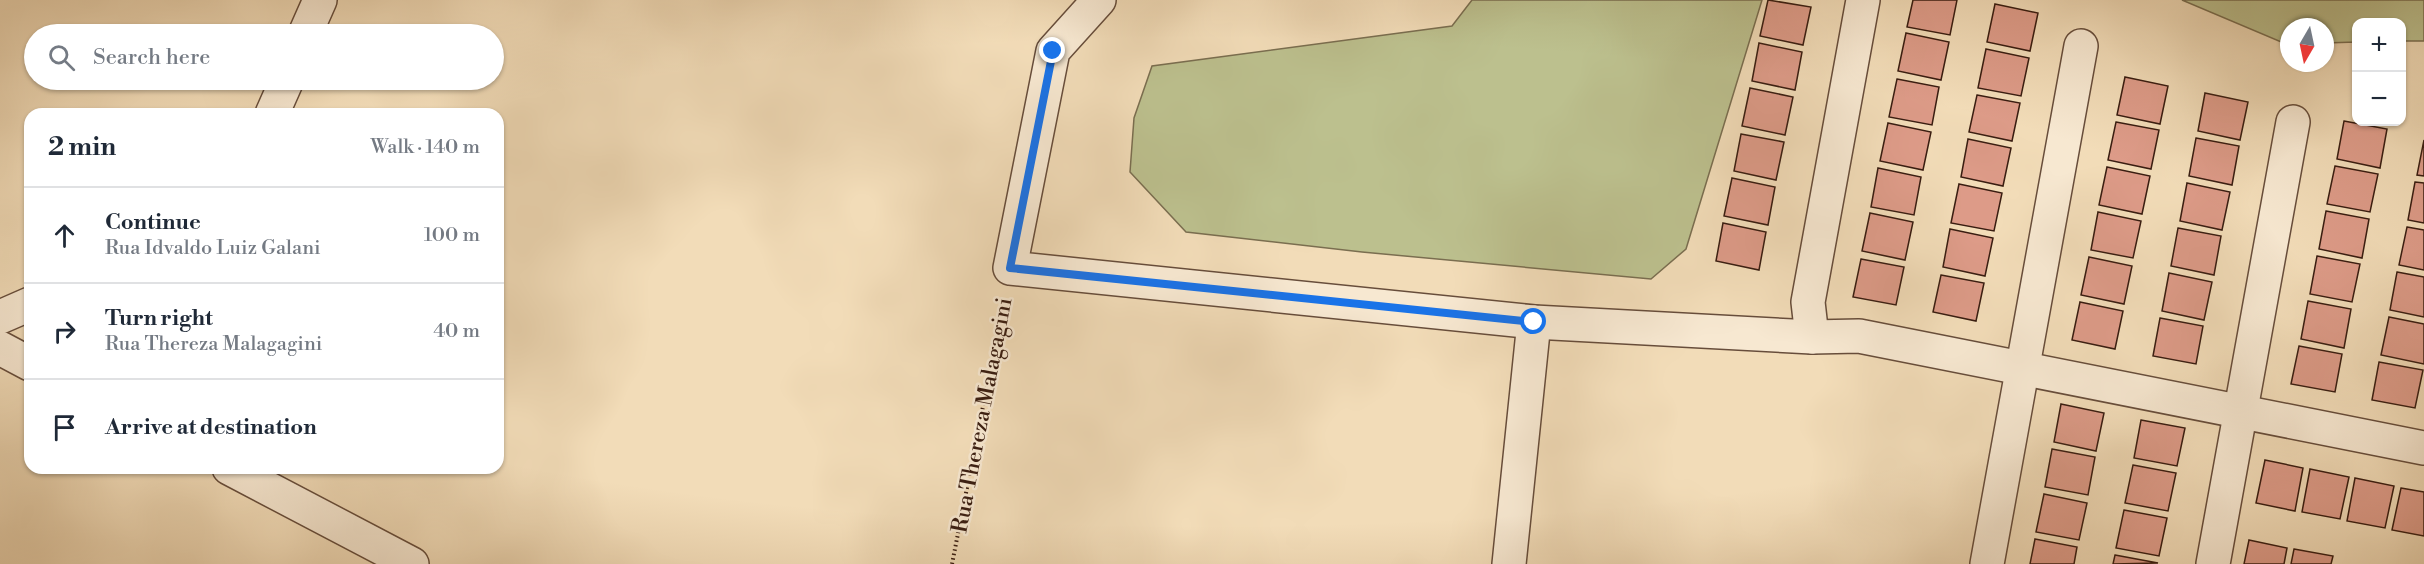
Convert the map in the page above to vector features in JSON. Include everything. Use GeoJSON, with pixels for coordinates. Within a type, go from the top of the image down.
{"type":"FeatureCollection","features":[{"type":"Feature","properties":{"kind":"street"},"geometry":{"type":"LineString","coordinates":[[309,24],[320,0]]}},
{"type":"Feature","properties":{"kind":"street","name":"Rua Thereza Malagagini"},"geometry":{"type":"LineString","coordinates":[[1010,268],[1053,51],[1099,0]]}},
{"type":"Feature","properties":{"kind":"street"},"geometry":{"type":"LineString","coordinates":[[1812,337],[1808,302],[1863,0]]}},
{"type":"Feature","properties":{"kind":"street"},"geometry":{"type":"LineString","coordinates":[[1987,564],[2081,46]]}},
{"type":"Feature","properties":{"kind":"street"},"geometry":{"type":"LineString","coordinates":[[275,108],[283,90]]}},
{"type":"Feature","properties":{"kind":"street"},"geometry":{"type":"LineString","coordinates":[[2213,564],[2293,122]]}},
{"type":"Feature","properties":{"kind":"street"},"geometry":{"type":"LineString","coordinates":[[1010,268],[1534,322],[1812,337],[1859,336],[2424,448]]}},
{"type":"Feature","properties":{"kind":"street"},"geometry":{"type":"LineString","coordinates":[[0,317],[24,307]]}},
{"type":"Feature","properties":{"kind":"street"},"geometry":{"type":"LineString","coordinates":[[1509,564],[1534,322]]}},
{"type":"Feature","properties":{"kind":"street"},"geometry":{"type":"LineString","coordinates":[[0,348],[24,361]]}},
{"type":"Feature","properties":{"kind":"street"},"geometry":{"type":"LineString","coordinates":[[240,474],[412,564]]}},
{"type":"Feature","properties":{"kind":"path","name":"Rua Thereza Malagagini"},"geometry":{"type":"LineString","coordinates":[[952,564],[1010,268]]}},
{"type":"Feature","properties":{"kind":"green space"},"geometry":{"type":"Polygon","coordinates":[[[1472,0],[1762,0],[1686,249],[1651,279],[1362,252],[1186,232],[1130,172],[1134,118],[1152,66],[1452,26],[1472,0]]]}},
{"type":"Feature","properties":{"kind":"green space"},"geometry":{"type":"Polygon","coordinates":[[[2182,0],[2424,0],[2424,41],[2406,41],[2406,18],[2352,18],[2352,42],[2334,43],[2334,18],[2280,18],[2280,41],[2182,0]]]}},
{"type":"Feature","properties":{"kind":"building"},"geometry":{"type":"Polygon","coordinates":[[[1768,0],[1811,7],[1803,45],[1760,36],[1768,0]]]}},
{"type":"Feature","properties":{"kind":"building"},"geometry":{"type":"Polygon","coordinates":[[[1913,0],[1957,0],[1950,35],[1907,27],[1913,0]]]}},
{"type":"Feature","properties":{"kind":"building"},"geometry":{"type":"Polygon","coordinates":[[[1995,4],[2038,13],[2030,51],[1987,42],[1995,4]]]}},
{"type":"Feature","properties":{"kind":"building"},"geometry":{"type":"Polygon","coordinates":[[[1906,33],[1949,42],[1941,80],[1898,71],[1906,33]]]}},
{"type":"Feature","properties":{"kind":"building"},"geometry":{"type":"Polygon","coordinates":[[[1759,43],[1802,52],[1795,90],[1752,81],[1759,43]]]}},
{"type":"Feature","properties":{"kind":"building"},"geometry":{"type":"Polygon","coordinates":[[[1986,49],[2029,58],[2021,96],[1978,88],[1986,49]]]}},
{"type":"Feature","properties":{"kind":"building"},"geometry":{"type":"Polygon","coordinates":[[[2125,77],[2168,86],[2160,124],[2117,115],[2125,77]]]}},
{"type":"Feature","properties":{"kind":"building"},"geometry":{"type":"Polygon","coordinates":[[[1897,79],[1939,87],[1932,125],[1889,117],[1897,79]]]}},
{"type":"Feature","properties":{"kind":"building"},"geometry":{"type":"Polygon","coordinates":[[[1750,88],[1793,97],[1785,135],[1742,126],[1750,88]]]}},
{"type":"Feature","properties":{"kind":"building"},"geometry":{"type":"Polygon","coordinates":[[[2205,93],[2248,102],[2240,140],[2198,131],[2205,93]]]}},
{"type":"Feature","properties":{"kind":"building"},"geometry":{"type":"Polygon","coordinates":[[[1977,95],[2020,103],[2012,141],[1969,132],[1977,95]]]}},
{"type":"Feature","properties":{"kind":"building"},"geometry":{"type":"Polygon","coordinates":[[[2344,121],[2352,122],[2352,126],[2387,129],[2380,168],[2337,159],[2344,121]]]}},
{"type":"Feature","properties":{"kind":"building"},"geometry":{"type":"Polygon","coordinates":[[[2116,122],[2159,130],[2151,169],[2108,160],[2116,122]]]}},
{"type":"Feature","properties":{"kind":"building"},"geometry":{"type":"Polygon","coordinates":[[[1888,123],[1931,132],[1923,170],[1880,161],[1888,123]]]}},
{"type":"Feature","properties":{"kind":"building"},"geometry":{"type":"Polygon","coordinates":[[[1741,134],[1784,142],[1776,180],[1734,171],[1741,134]]]}},
{"type":"Feature","properties":{"kind":"building"},"geometry":{"type":"Polygon","coordinates":[[[2196,138],[2239,146],[2232,185],[2189,176],[2196,138]]]}},
{"type":"Feature","properties":{"kind":"building"},"geometry":{"type":"Polygon","coordinates":[[[1968,139],[2011,148],[2003,186],[1961,177],[1968,139]]]}},
{"type":"Feature","properties":{"kind":"building"},"geometry":{"type":"Polygon","coordinates":[[[2424,140],[2424,176],[2417,175],[2424,140]]]}},
{"type":"Feature","properties":{"kind":"building"},"geometry":{"type":"Polygon","coordinates":[[[2335,166],[2378,174],[2370,212],[2327,204],[2335,166]]]}},
{"type":"Feature","properties":{"kind":"building"},"geometry":{"type":"Polygon","coordinates":[[[2107,167],[2150,176],[2142,214],[2099,205],[2107,167]]]}},
{"type":"Feature","properties":{"kind":"building"},"geometry":{"type":"Polygon","coordinates":[[[1878,168],[1921,177],[1914,215],[1871,207],[1878,168]]]}},
{"type":"Feature","properties":{"kind":"building"},"geometry":{"type":"Polygon","coordinates":[[[1732,178],[1775,187],[1768,225],[1724,216],[1732,178]]]}},
{"type":"Feature","properties":{"kind":"building"},"geometry":{"type":"Polygon","coordinates":[[[2415,182],[2424,183],[2424,223],[2408,220],[2415,182]]]}},
{"type":"Feature","properties":{"kind":"building"},"geometry":{"type":"Polygon","coordinates":[[[2187,183],[2230,192],[2222,230],[2180,221],[2187,183]]]}},
{"type":"Feature","properties":{"kind":"building"},"geometry":{"type":"Polygon","coordinates":[[[1959,184],[2002,193],[1994,231],[1951,223],[1959,184]]]}},
{"type":"Feature","properties":{"kind":"building"},"geometry":{"type":"Polygon","coordinates":[[[2326,211],[2369,219],[2362,258],[2319,249],[2326,211]]]}},
{"type":"Feature","properties":{"kind":"building"},"geometry":{"type":"Polygon","coordinates":[[[2098,212],[2141,221],[2133,258],[2091,250],[2098,212]]]}},
{"type":"Feature","properties":{"kind":"building"},"geometry":{"type":"Polygon","coordinates":[[[1870,213],[1913,222],[1905,260],[1862,251],[1870,213]]]}},
{"type":"Feature","properties":{"kind":"building"},"geometry":{"type":"Polygon","coordinates":[[[1723,223],[1766,232],[1759,270],[1716,261],[1723,223]]]}},
{"type":"Feature","properties":{"kind":"building"},"geometry":{"type":"Polygon","coordinates":[[[2407,227],[2424,230],[2424,270],[2399,265],[2407,227]]]}},
{"type":"Feature","properties":{"kind":"building"},"geometry":{"type":"Polygon","coordinates":[[[2178,228],[2221,236],[2214,275],[2171,266],[2178,228]]]}},
{"type":"Feature","properties":{"kind":"building"},"geometry":{"type":"Polygon","coordinates":[[[1950,229],[1993,238],[1985,276],[1943,267],[1950,229]]]}},
{"type":"Feature","properties":{"kind":"building"},"geometry":{"type":"Polygon","coordinates":[[[2317,256],[2360,264],[2352,302],[2310,294],[2317,256]]]}},
{"type":"Feature","properties":{"kind":"building"},"geometry":{"type":"Polygon","coordinates":[[[2089,257],[2132,266],[2124,304],[2081,295],[2089,257]]]}},
{"type":"Feature","properties":{"kind":"building"},"geometry":{"type":"Polygon","coordinates":[[[1861,259],[1904,267],[1896,305],[1853,297],[1861,259]]]}},
{"type":"Feature","properties":{"kind":"building"},"geometry":{"type":"Polygon","coordinates":[[[2397,272],[2424,277],[2424,317],[2390,310],[2397,272]]]}},
{"type":"Feature","properties":{"kind":"building"},"geometry":{"type":"Polygon","coordinates":[[[2169,273],[2212,282],[2204,320],[2162,311],[2169,273]]]}},
{"type":"Feature","properties":{"kind":"building"},"geometry":{"type":"Polygon","coordinates":[[[1941,275],[1984,283],[1976,321],[1933,312],[1941,275]]]}},
{"type":"Feature","properties":{"kind":"building"},"geometry":{"type":"Polygon","coordinates":[[[2308,301],[2351,309],[2344,348],[2301,339],[2308,301]]]}},
{"type":"Feature","properties":{"kind":"building"},"geometry":{"type":"Polygon","coordinates":[[[2080,302],[2123,311],[2115,349],[2072,340],[2080,302]]]}},
{"type":"Feature","properties":{"kind":"building"},"geometry":{"type":"Polygon","coordinates":[[[2389,317],[2424,324],[2424,364],[2381,355],[2389,317]]]}},
{"type":"Feature","properties":{"kind":"building"},"geometry":{"type":"Polygon","coordinates":[[[2160,318],[2203,326],[2196,364],[2153,356],[2160,318]]]}},
{"type":"Feature","properties":{"kind":"building"},"geometry":{"type":"Polygon","coordinates":[[[2299,346],[2342,354],[2335,392],[2291,384],[2299,346]]]}},
{"type":"Feature","properties":{"kind":"building"},"geometry":{"type":"Polygon","coordinates":[[[2379,362],[2423,370],[2415,408],[2372,400],[2379,362]]]}},
{"type":"Feature","properties":{"kind":"building"},"geometry":{"type":"Polygon","coordinates":[[[2061,404],[2104,413],[2096,451],[2054,442],[2061,404]]]}},
{"type":"Feature","properties":{"kind":"building"},"geometry":{"type":"Polygon","coordinates":[[[2141,420],[2185,428],[2177,466],[2134,458],[2141,420]]]}},
{"type":"Feature","properties":{"kind":"building"},"geometry":{"type":"Polygon","coordinates":[[[2052,449],[2095,457],[2088,495],[2045,487],[2052,449]]]}},
{"type":"Feature","properties":{"kind":"building"},"geometry":{"type":"Polygon","coordinates":[[[2265,460],[2303,468],[2295,511],[2256,503],[2265,460]]]}},
{"type":"Feature","properties":{"kind":"building"},"geometry":{"type":"Polygon","coordinates":[[[2133,465],[2176,473],[2168,511],[2125,503],[2133,465]]]}},
{"type":"Feature","properties":{"kind":"building"},"geometry":{"type":"Polygon","coordinates":[[[2310,469],[2349,477],[2340,519],[2302,512],[2310,469]]]}},
{"type":"Feature","properties":{"kind":"building"},"geometry":{"type":"Polygon","coordinates":[[[2355,478],[2394,486],[2385,528],[2347,521],[2355,478]]]}},
{"type":"Feature","properties":{"kind":"building"},"geometry":{"type":"Polygon","coordinates":[[[2401,488],[2424,492],[2424,536],[2392,530],[2401,488]]]}},
{"type":"Feature","properties":{"kind":"building"},"geometry":{"type":"Polygon","coordinates":[[[2044,494],[2087,503],[2079,540],[2036,532],[2044,494]]]}},
{"type":"Feature","properties":{"kind":"building"},"geometry":{"type":"Polygon","coordinates":[[[2124,510],[2167,518],[2159,556],[2116,548],[2124,510]]]}},
{"type":"Feature","properties":{"kind":"building"},"geometry":{"type":"Polygon","coordinates":[[[2035,539],[2077,547],[2074,564],[2030,564],[2035,539]]]}},
{"type":"Feature","properties":{"kind":"building"},"geometry":{"type":"Polygon","coordinates":[[[2249,540],[2287,548],[2284,564],[2244,564],[2249,540]]]}},
{"type":"Feature","properties":{"kind":"building"},"geometry":{"type":"Polygon","coordinates":[[[2294,549],[2333,556],[2331,564],[2291,564],[2294,549]]]}},
{"type":"Feature","properties":{"kind":"building"},"geometry":{"type":"Polygon","coordinates":[[[2115,555],[2158,563],[2113,564],[2115,555]]]}},
{"type":"Feature","properties":{"kind":"route"},"geometry":{"type":"LineString","coordinates":[[1053,51],[1010,268],[1534,322]]}}]}
